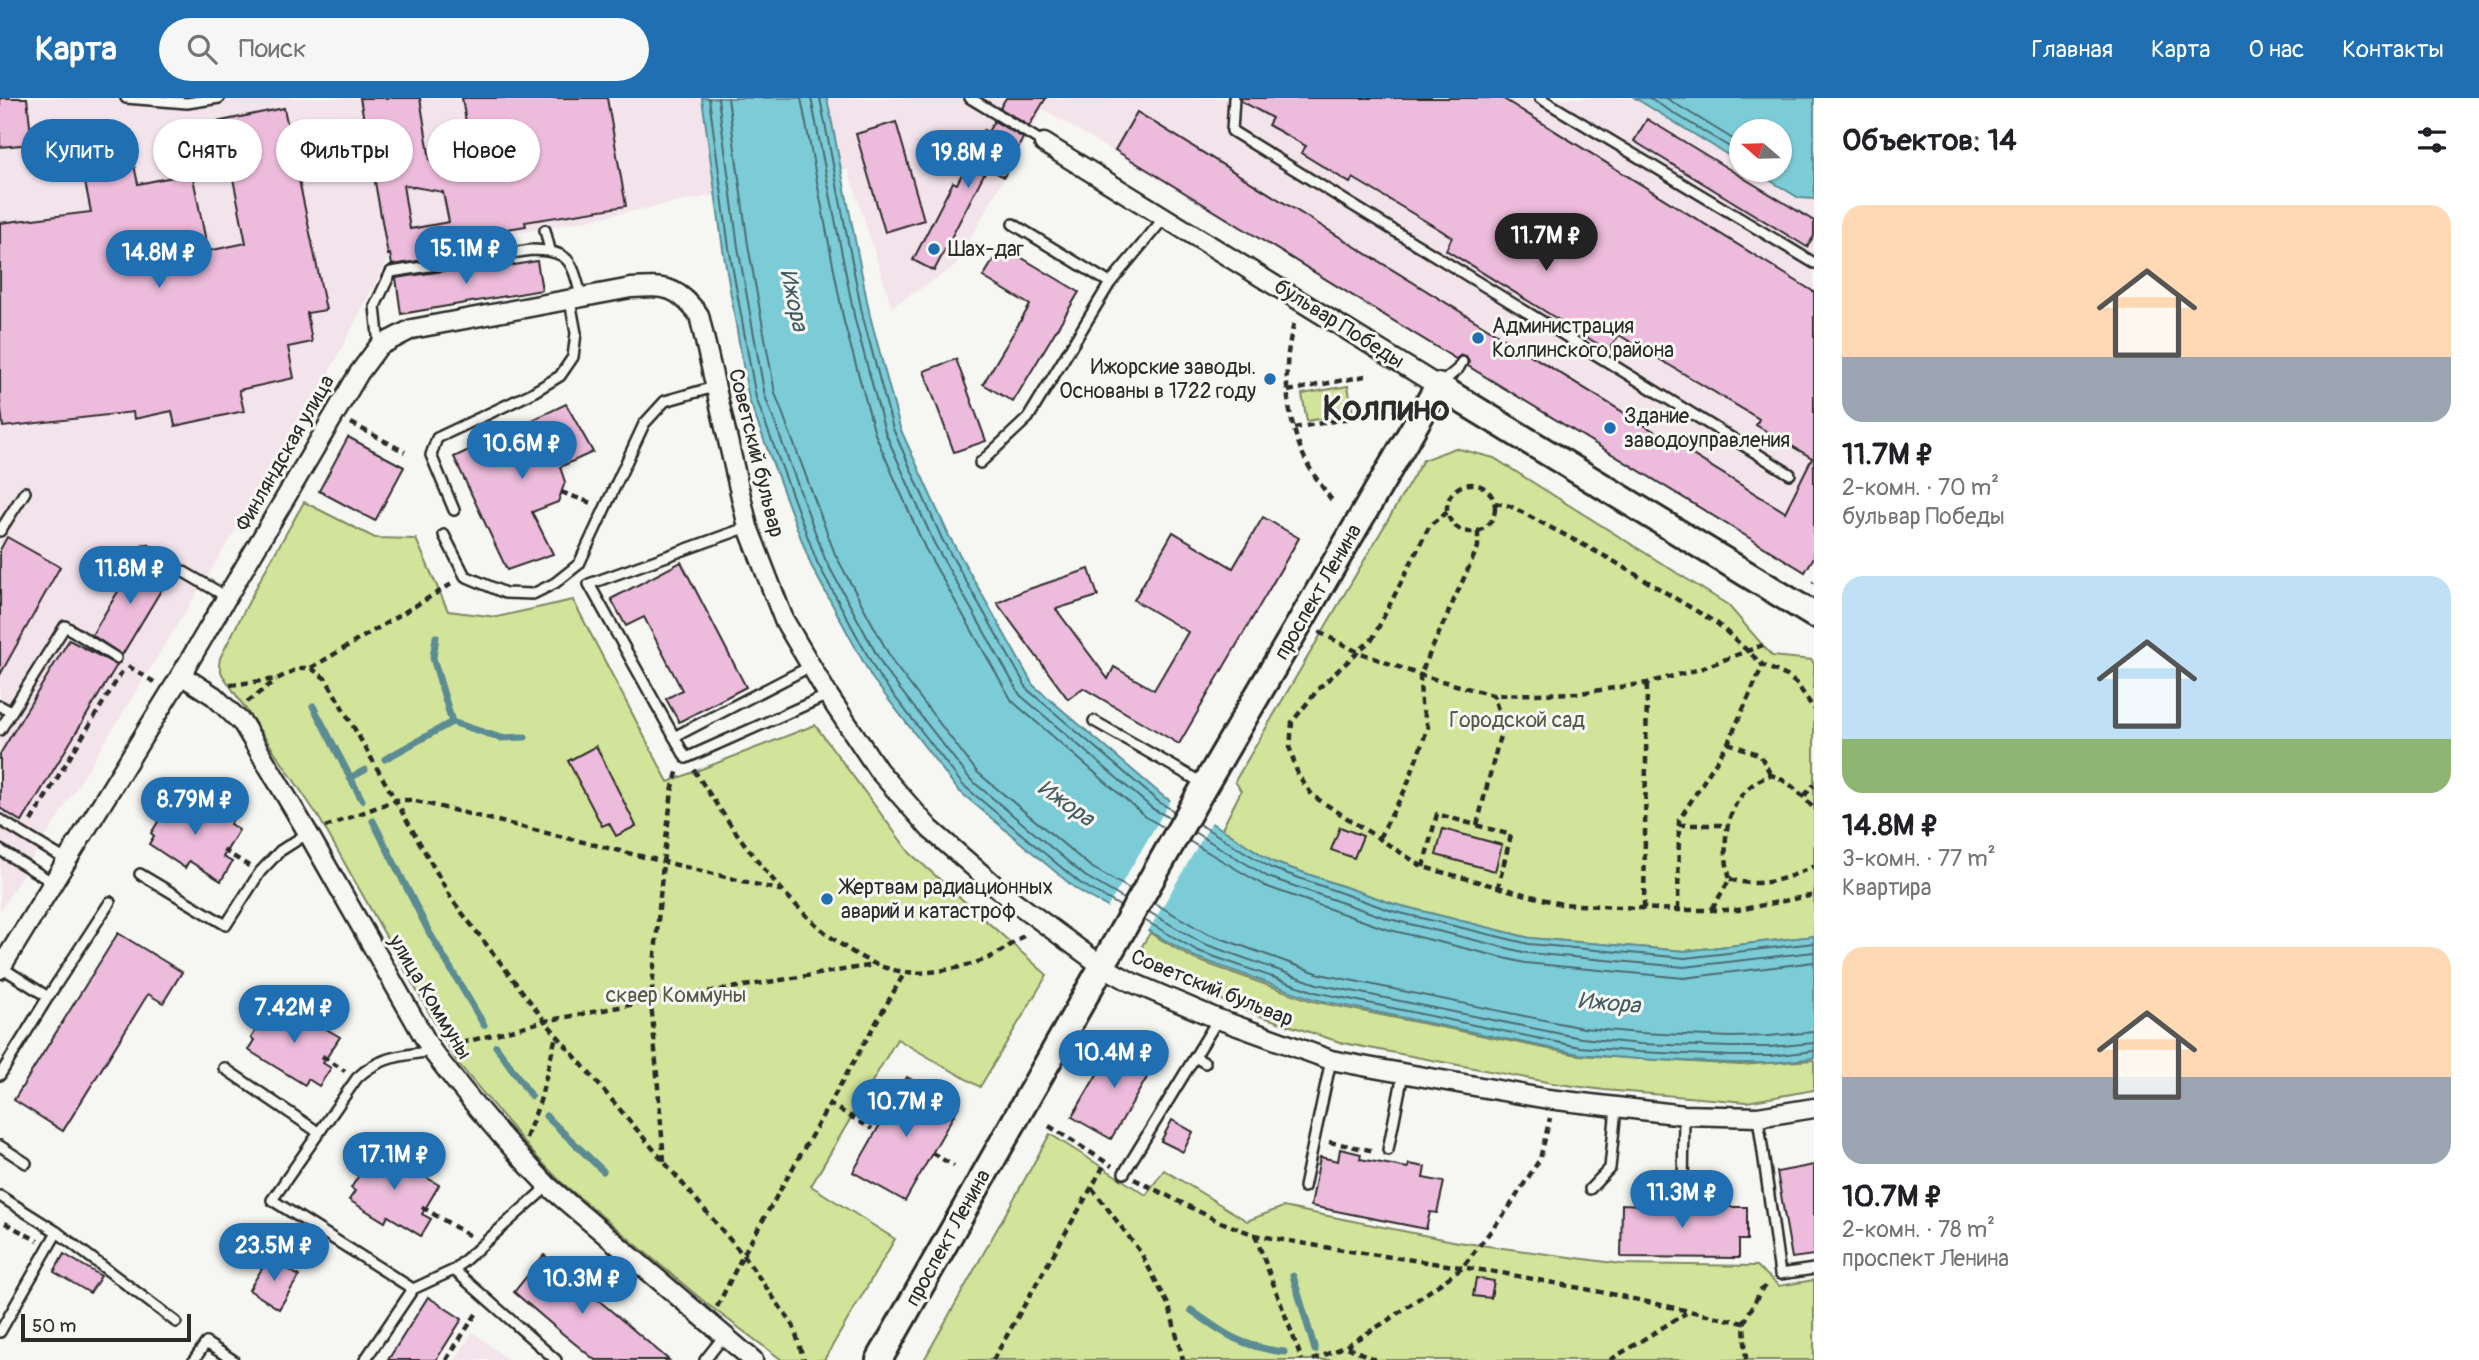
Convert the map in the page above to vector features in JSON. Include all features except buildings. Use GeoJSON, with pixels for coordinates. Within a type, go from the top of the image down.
{"type":"FeatureCollection","features":[{"type":"Feature","properties":{"kind":"main road","name":"бульвар Победы"},"geometry":{"type":"LineString","coordinates":[[1438,386],[1814,615]]}},
{"type":"Feature","properties":{"kind":"main road","name":"проспект Ленина"},"geometry":{"type":"LineString","coordinates":[[879,1360],[1202,791],[1438,386]]}},
{"type":"Feature","properties":{"kind":"street","name":"бульвар Победы"},"geometry":{"type":"LineString","coordinates":[[1044,143],[1438,386]]}},
{"type":"Feature","properties":{"kind":"street","name":"Советский бульвар"},"geometry":{"type":"LineString","coordinates":[[576,300],[631,288],[657,287],[683,295],[699,315],[748,527],[784,620],[828,695],[878,770],[930,829],[1007,895],[1102,966],[1131,982],[1218,1019],[1331,1060],[1616,1108],[1684,1115],[1758,1117],[1814,1108]]}},
{"type":"Feature","properties":{"kind":"street","name":"Финляндская улица"},"geometry":{"type":"LineString","coordinates":[[1,968],[181,675],[359,373],[379,346],[412,329],[576,300]]}},
{"type":"Feature","properties":{"kind":"street","name":"улица Коммуны"},"geometry":{"type":"LineString","coordinates":[[181,675],[214,696],[243,724],[432,1051],[519,1156],[548,1186],[753,1360]]}},
{"type":"Feature","properties":{"kind":"lane"},"geometry":{"type":"LineString","coordinates":[[126,98],[187,103],[219,98]]}},
{"type":"Feature","properties":{"kind":"lane"},"geometry":{"type":"LineString","coordinates":[[970,98],[1044,143]]}},
{"type":"Feature","properties":{"kind":"lane"},"geometry":{"type":"LineString","coordinates":[[1234,98],[1233,131],[1790,474]]}},
{"type":"Feature","properties":{"kind":"lane"},"geometry":{"type":"LineString","coordinates":[[1540,98],[1814,263]]}},
{"type":"Feature","properties":{"kind":"lane"},"geometry":{"type":"LineString","coordinates":[[980,463],[1028,418],[1110,283],[1165,218]]}},
{"type":"Feature","properties":{"kind":"lane"},"geometry":{"type":"LineString","coordinates":[[1013,225],[1110,283]]}},
{"type":"Feature","properties":{"kind":"lane"},"geometry":{"type":"LineString","coordinates":[[545,230],[550,250]]}},
{"type":"Feature","properties":{"kind":"lane"},"geometry":{"type":"LineString","coordinates":[[379,346],[375,306],[391,272],[531,250],[550,250],[565,256],[573,265],[576,333],[573,357],[560,376],[530,394],[437,438],[431,455],[454,510]]}},
{"type":"Feature","properties":{"kind":"lane"},"geometry":{"type":"LineString","coordinates":[[1438,386],[1458,369],[1462,362]]}},
{"type":"Feature","properties":{"kind":"lane"},"geometry":{"type":"LineString","coordinates":[[444,535],[464,576],[505,593],[533,594],[555,583],[579,564],[644,424],[665,401],[714,387]]}},
{"type":"Feature","properties":{"kind":"lane"},"geometry":{"type":"LineString","coordinates":[[0,531],[25,492]]}},
{"type":"Feature","properties":{"kind":"lane"},"geometry":{"type":"LineString","coordinates":[[748,527],[589,584],[686,758],[828,695]]}},
{"type":"Feature","properties":{"kind":"lane"},"geometry":{"type":"LineString","coordinates":[[146,550],[227,597]]}},
{"type":"Feature","properties":{"kind":"lane"},"geometry":{"type":"LineString","coordinates":[[0,730],[65,626],[116,658]]}},
{"type":"Feature","properties":{"kind":"lane"},"geometry":{"type":"LineString","coordinates":[[674,737],[811,666]]}},
{"type":"Feature","properties":{"kind":"lane"},"geometry":{"type":"LineString","coordinates":[[0,706],[11,712]]}},
{"type":"Feature","properties":{"kind":"lane"},"geometry":{"type":"LineString","coordinates":[[1094,721],[1202,791]]}},
{"type":"Feature","properties":{"kind":"lane"},"geometry":{"type":"LineString","coordinates":[[0,820],[66,860]]}},
{"type":"Feature","properties":{"kind":"lane"},"geometry":{"type":"LineString","coordinates":[[140,874],[226,925],[260,872],[280,851],[308,833]]}},
{"type":"Feature","properties":{"kind":"lane"},"geometry":{"type":"LineString","coordinates":[[0,850],[52,882]]}},
{"type":"Feature","properties":{"kind":"lane"},"geometry":{"type":"LineString","coordinates":[[0,1075],[110,902]]}},
{"type":"Feature","properties":{"kind":"lane"},"geometry":{"type":"LineString","coordinates":[[1,968],[48,997]]}},
{"type":"Feature","properties":{"kind":"lane"},"geometry":{"type":"LineString","coordinates":[[1124,1174],[1218,1019]]}},
{"type":"Feature","properties":{"kind":"lane"},"geometry":{"type":"LineString","coordinates":[[413,1289],[272,1200],[357,1078],[371,1065],[390,1058],[432,1051]]}},
{"type":"Feature","properties":{"kind":"lane"},"geometry":{"type":"LineString","coordinates":[[1195,1057],[1205,1063]]}},
{"type":"Feature","properties":{"kind":"lane"},"geometry":{"type":"LineString","coordinates":[[1304,1187],[1331,1060]]}},
{"type":"Feature","properties":{"kind":"lane"},"geometry":{"type":"LineString","coordinates":[[224,1069],[318,1132]]}},
{"type":"Feature","properties":{"kind":"lane"},"geometry":{"type":"LineString","coordinates":[[1387,1152],[1403,1074]]}},
{"type":"Feature","properties":{"kind":"lane"},"geometry":{"type":"LineString","coordinates":[[1591,1189],[1610,1168],[1616,1108]]}},
{"type":"Feature","properties":{"kind":"lane"},"geometry":{"type":"LineString","coordinates":[[1683,1193],[1684,1115]]}},
{"type":"Feature","properties":{"kind":"lane"},"geometry":{"type":"LineString","coordinates":[[1758,1117],[1780,1274],[1814,1269]]}},
{"type":"Feature","properties":{"kind":"lane"},"geometry":{"type":"LineString","coordinates":[[0,1146],[26,1163]]}},
{"type":"Feature","properties":{"kind":"lane"},"geometry":{"type":"LineString","coordinates":[[365,1360],[413,1289],[454,1270],[548,1186]]}},
{"type":"Feature","properties":{"kind":"lane"},"geometry":{"type":"LineString","coordinates":[[0,1196],[57,1232],[176,1322]]}},
{"type":"Feature","properties":{"kind":"lane"},"geometry":{"type":"LineString","coordinates":[[0,1332],[57,1232]]}},
{"type":"Feature","properties":{"kind":"lane"},"geometry":{"type":"LineString","coordinates":[[454,1270],[556,1360]]}},
{"type":"Feature","properties":{"kind":"lane"},"geometry":{"type":"LineString","coordinates":[[705,1360],[724,1336]]}},
{"type":"Feature","properties":{"kind":"lane"},"geometry":{"type":"LineString","coordinates":[[194,1360],[206,1343],[233,1360]]}},
{"type":"Feature","properties":{"kind":"path"},"geometry":{"type":"LineString","coordinates":[[1294,324],[1287,348],[1285,371],[1294,428],[1301,452],[1333,502]]}},
{"type":"Feature","properties":{"kind":"path"},"geometry":{"type":"LineString","coordinates":[[1288,391],[1370,375]]}},
{"type":"Feature","properties":{"kind":"path"},"geometry":{"type":"LineString","coordinates":[[1294,428],[1378,413]]}},
{"type":"Feature","properties":{"kind":"path"},"geometry":{"type":"LineString","coordinates":[[335,414],[405,452]]}},
{"type":"Feature","properties":{"kind":"path"},"geometry":{"type":"LineString","coordinates":[[1472,484],[1491,494],[1495,503],[1492,521],[1478,532],[1468,533],[1458,529],[1447,512],[1453,492],[1472,484]]}},
{"type":"Feature","properties":{"kind":"path"},"geometry":{"type":"LineString","coordinates":[[561,492],[581,499]]}},
{"type":"Feature","properties":{"kind":"path"},"geometry":{"type":"LineString","coordinates":[[1495,503],[1510,506],[1610,559],[1718,624],[1763,666],[1787,676],[1797,684],[1814,709]]}},
{"type":"Feature","properties":{"kind":"path"},"geometry":{"type":"LineString","coordinates":[[1447,512],[1430,525],[1373,638],[1320,687],[1292,722],[1290,749],[1298,775],[1313,796],[1423,867],[1561,904],[1738,910],[1814,895]]}},
{"type":"Feature","properties":{"kind":"path"},"geometry":{"type":"LineString","coordinates":[[1379,838],[1406,788],[1428,727],[1420,704],[1420,675],[1478,547],[1478,532]]}},
{"type":"Feature","properties":{"kind":"path"},"geometry":{"type":"LineString","coordinates":[[241,707],[277,680],[299,668],[311,668],[464,576]]}},
{"type":"Feature","properties":{"kind":"path"},"geometry":{"type":"LineString","coordinates":[[1315,630],[1358,652],[1420,675],[1492,695],[1580,692],[1647,683],[1700,669],[1763,645]]}},
{"type":"Feature","properties":{"kind":"path"},"geometry":{"type":"LineString","coordinates":[[23,834],[127,665],[154,682]]}},
{"type":"Feature","properties":{"kind":"path"},"geometry":{"type":"LineString","coordinates":[[1678,910],[1679,820],[1728,743],[1763,666]]}},
{"type":"Feature","properties":{"kind":"path"},"geometry":{"type":"LineString","coordinates":[[311,668],[326,679],[453,901],[545,1021],[743,1255],[793,1325],[804,1360]]}},
{"type":"Feature","properties":{"kind":"path"},"geometry":{"type":"LineString","coordinates":[[228,692],[222,685],[277,680]]}},
{"type":"Feature","properties":{"kind":"path"},"geometry":{"type":"LineString","coordinates":[[1644,908],[1647,683]]}},
{"type":"Feature","properties":{"kind":"path"},"geometry":{"type":"LineString","coordinates":[[1477,825],[1503,724],[1492,695]]}},
{"type":"Feature","properties":{"kind":"path"},"geometry":{"type":"LineString","coordinates":[[1728,743],[1760,755],[1771,775],[1780,778],[1804,796],[1814,809]]}},
{"type":"Feature","properties":{"kind":"path"},"geometry":{"type":"LineString","coordinates":[[664,1161],[650,1001],[671,791],[677,771],[686,758],[726,820],[784,892],[841,946],[875,964],[905,972],[934,972],[989,958],[1025,935]]}},
{"type":"Feature","properties":{"kind":"path"},"geometry":{"type":"LineString","coordinates":[[1711,910],[1730,879],[1725,856],[1727,825],[1737,800],[1755,783],[1771,775]]}},
{"type":"Feature","properties":{"kind":"path"},"geometry":{"type":"LineString","coordinates":[[1804,796],[1814,785]]}},
{"type":"Feature","properties":{"kind":"path"},"geometry":{"type":"LineString","coordinates":[[308,833],[396,800],[412,800],[784,892]]}},
{"type":"Feature","properties":{"kind":"path"},"geometry":{"type":"LineString","coordinates":[[1423,867],[1437,814],[1511,835],[1498,887]]}},
{"type":"Feature","properties":{"kind":"path"},"geometry":{"type":"LineString","coordinates":[[1679,825],[1727,825]]}},
{"type":"Feature","properties":{"kind":"path"},"geometry":{"type":"LineString","coordinates":[[223,850],[260,872]]}},
{"type":"Feature","properties":{"kind":"path"},"geometry":{"type":"LineString","coordinates":[[1730,879],[1741,883],[1766,883],[1814,866]]}},
{"type":"Feature","properties":{"kind":"path"},"geometry":{"type":"LineString","coordinates":[[432,1051],[545,1021],[875,964]]}},
{"type":"Feature","properties":{"kind":"path"},"geometry":{"type":"LineString","coordinates":[[709,1322],[743,1255],[828,1103],[905,972]]}},
{"type":"Feature","properties":{"kind":"path"},"geometry":{"type":"LineString","coordinates":[[519,1156],[540,1101],[557,1035]]}},
{"type":"Feature","properties":{"kind":"path"},"geometry":{"type":"LineString","coordinates":[[322,1056],[357,1078]]}},
{"type":"Feature","properties":{"kind":"path"},"geometry":{"type":"LineString","coordinates":[[828,1103],[872,1129]]}},
{"type":"Feature","properties":{"kind":"path"},"geometry":{"type":"LineString","coordinates":[[1313,1360],[1346,1346],[1387,1321],[1461,1269],[1508,1209],[1540,1159],[1551,1113]]}},
{"type":"Feature","properties":{"kind":"path"},"geometry":{"type":"LineString","coordinates":[[1049,1126],[1083,1144],[1124,1174],[1182,1205],[1255,1235],[1461,1269],[1502,1273],[1744,1323]]}},
{"type":"Feature","properties":{"kind":"path"},"geometry":{"type":"LineString","coordinates":[[1314,1140],[1387,1152]]}},
{"type":"Feature","properties":{"kind":"path"},"geometry":{"type":"LineString","coordinates":[[932,1153],[954,1166]]}},
{"type":"Feature","properties":{"kind":"path"},"geometry":{"type":"LineString","coordinates":[[993,1360],[1106,1162]]}},
{"type":"Feature","properties":{"kind":"path"},"geometry":{"type":"LineString","coordinates":[[1092,1188],[1142,1253],[1169,1306],[1183,1360]]}},
{"type":"Feature","properties":{"kind":"path"},"geometry":{"type":"LineString","coordinates":[[422,1207],[483,1244]]}},
{"type":"Feature","properties":{"kind":"path"},"geometry":{"type":"LineString","coordinates":[[5,1223],[48,1247]]}},
{"type":"Feature","properties":{"kind":"path"},"geometry":{"type":"LineString","coordinates":[[1255,1235],[1302,1360]]}},
{"type":"Feature","properties":{"kind":"path"},"geometry":{"type":"LineString","coordinates":[[1746,1360],[1744,1323],[1761,1290],[1780,1274]]}},
{"type":"Feature","properties":{"kind":"path"},"geometry":{"type":"LineString","coordinates":[[446,1360],[486,1299]]}},
{"type":"Feature","properties":{"kind":"path"},"geometry":{"type":"LineString","coordinates":[[1610,1360],[1688,1312]]}},
{"type":"Feature","properties":{"kind":"path"},"geometry":{"type":"LineString","coordinates":[[1346,1346],[1376,1360]]}},
{"type":"Feature","properties":{"kind":"shaded area"},"geometry":{"type":"Polygon","coordinates":[[[0,98],[1814,98],[1814,555],[1805,572],[1043,109],[954,267],[892,307],[848,169],[388,259],[304,420],[0,911],[0,98]]]}},
{"type":"Feature","properties":{"kind":"shaded area"},"geometry":{"type":"Polygon","coordinates":[[[473,1332],[508,1360],[455,1360],[473,1332]]]}},
{"type":"Feature","properties":{"kind":"green space"},"geometry":{"type":"Polygon","coordinates":[[[1348,386],[1353,413],[1307,421],[1302,394],[1348,386]]]}},
{"type":"Feature","properties":{"kind":"green space","name":"Городской сад"},"geometry":{"type":"Polygon","coordinates":[[[1455,448],[1494,458],[1728,605],[1772,656],[1812,660],[1814,936],[1685,951],[1530,938],[1394,904],[1273,862],[1222,829],[1241,791],[1235,781],[1423,460],[1455,448]]]}},
{"type":"Feature","properties":{"kind":"green space","name":"сквер Коммуны"},"geometry":{"type":"Polygon","coordinates":[[[304,502],[375,538],[416,539],[448,611],[497,617],[573,600],[668,782],[815,725],[910,853],[1047,975],[980,1087],[897,1039],[811,1186],[895,1239],[824,1360],[782,1360],[707,1304],[561,1182],[533,1153],[457,1062],[318,816],[222,674],[219,665],[220,658],[262,576],[304,502]]]}},
{"type":"Feature","properties":{"kind":"green space"},"geometry":{"type":"Polygon","coordinates":[[[1150,933],[1194,959],[1312,1001],[1578,1055],[1740,1065],[1814,1060],[1814,1090],[1747,1102],[1604,1090],[1552,1083],[1343,1043],[1263,1017],[1194,989],[1147,961],[1142,946],[1150,933]]]}},
{"type":"Feature","properties":{"kind":"green space"},"geometry":{"type":"Polygon","coordinates":[[[1050,1134],[1146,1195],[1164,1170],[1247,1221],[1283,1207],[1458,1242],[1621,1264],[1757,1266],[1779,1286],[1814,1280],[1814,1360],[924,1360],[1050,1134]]]}},
{"type":"Feature","properties":{"kind":"water","name":"Ижора"},"geometry":{"type":"Polygon","coordinates":[[[702,98],[827,98],[870,316],[900,428],[949,536],[1033,685],[1164,797],[1222,829],[1273,862],[1394,904],[1530,938],[1685,951],[1814,936],[1814,1058],[1771,1063],[1731,1063],[1579,1054],[1313,999],[1195,957],[1076,889],[958,790],[872,678],[811,565],[749,400],[723,249],[702,98]]]}},
{"type":"Feature","properties":{"kind":"water"},"geometry":{"type":"Polygon","coordinates":[[[1635,98],[1814,98],[1814,199],[1799,198],[1773,182],[1792,182],[1792,119],[1729,119],[1729,156],[1635,98]]]}},
{"type":"Feature","properties":{"kind":"pier"},"geometry":{"type":"Polygon","coordinates":[[[1172,798],[1213,820],[1147,933],[1106,910],[1172,798]]]}},
{"type":"Feature","properties":{"kind":"waterway"},"geometry":{"type":"LineString","coordinates":[[436,637],[433,658],[452,722]]}},
{"type":"Feature","properties":{"kind":"waterway"},"geometry":{"type":"LineString","coordinates":[[313,706],[362,800]]}},
{"type":"Feature","properties":{"kind":"waterway"},"geometry":{"type":"LineString","coordinates":[[385,759],[452,722],[501,738],[525,737]]}},
{"type":"Feature","properties":{"kind":"waterway"},"geometry":{"type":"LineString","coordinates":[[350,778],[365,770]]}},
{"type":"Feature","properties":{"kind":"waterway"},"geometry":{"type":"LineString","coordinates":[[373,821],[429,932],[484,1025]]}},
{"type":"Feature","properties":{"kind":"waterway"},"geometry":{"type":"LineString","coordinates":[[496,1046],[531,1096]]}},
{"type":"Feature","properties":{"kind":"waterway"},"geometry":{"type":"LineString","coordinates":[[546,1116],[603,1171]]}},
{"type":"Feature","properties":{"kind":"waterway"},"geometry":{"type":"LineString","coordinates":[[1293,1276],[1315,1350]]}},
{"type":"Feature","properties":{"kind":"waterway"},"geometry":{"type":"LineString","coordinates":[[1191,1310],[1245,1343],[1284,1352]]}},
{"type":"Feature","properties":{"kind":"place","name":"Шах-даг"},"geometry":{"type":"Point","coordinates":[934,249]}},
{"type":"Feature","properties":{"kind":"place","name":"Администрация Колпинского района"},"geometry":{"type":"Point","coordinates":[1478,338]}},
{"type":"Feature","properties":{"kind":"place","name":"Ижорские заводы. Основаны в 1722 году"},"geometry":{"type":"Point","coordinates":[1270,379]}},
{"type":"Feature","properties":{"kind":"place","name":"Здание заводоуправления"},"geometry":{"type":"Point","coordinates":[1610,428]}},
{"type":"Feature","properties":{"kind":"place","name":"Жертвам радиационных аварий и катастроф"},"geometry":{"type":"Point","coordinates":[827,899]}},
{"type":"Feature","properties":{"kind":"district","name":"Колпино"},"geometry":{"type":"Point","coordinates":[1386,409]}}]}
